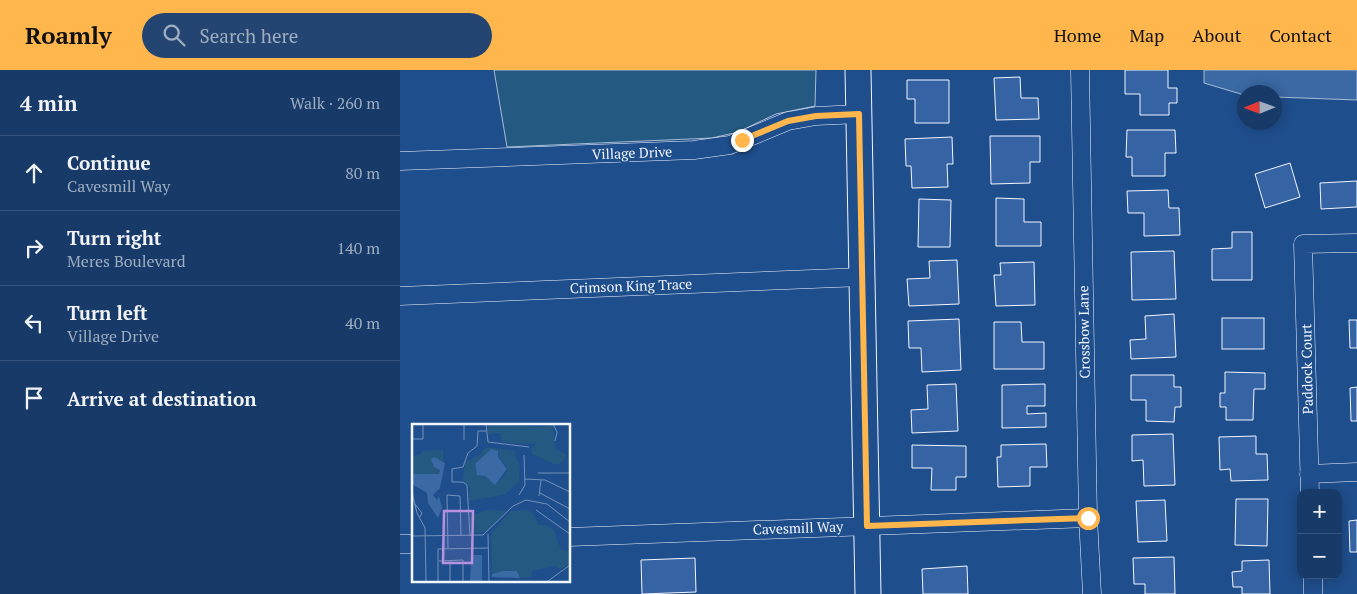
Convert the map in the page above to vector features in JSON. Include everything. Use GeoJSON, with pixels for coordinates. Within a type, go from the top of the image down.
{"type":"FeatureCollection","features":[{"type":"Feature","properties":{"kind":"street"},"geometry":{"type":"LineString","coordinates":[[858,70],[868,594]]}},
{"type":"Feature","properties":{"kind":"street","name":"Crossbow Lane"},"geometry":{"type":"LineString","coordinates":[[1080,70],[1088,518],[1092,594]]}},
{"type":"Feature","properties":{"kind":"street","name":"Village Drive"},"geometry":{"type":"LineString","coordinates":[[400,161],[694,150],[730,145],[788,121],[816,116],[859,114]]}},
{"type":"Feature","properties":{"kind":"street","name":"Paddock Court"},"geometry":{"type":"LineString","coordinates":[[1310,489],[1303,244],[1357,243]]}},
{"type":"Feature","properties":{"kind":"street","name":"Crimson King Trace"},"geometry":{"type":"LineString","coordinates":[[400,296],[862,277]]}},
{"type":"Feature","properties":{"kind":"street"},"geometry":{"type":"LineString","coordinates":[[1309,474],[1357,472]]}},
{"type":"Feature","properties":{"kind":"street","name":"Cavesmill Way"},"geometry":{"type":"LineString","coordinates":[[570,537],[1088,518]]}},
{"type":"Feature","properties":{"kind":"street"},"geometry":{"type":"LineString","coordinates":[[1313,579],[1314,594]]}},
{"type":"Feature","properties":{"kind":"shaded area"},"geometry":{"type":"Polygon","coordinates":[[[494,70],[816,70],[815,106],[776,114],[738,132],[712,138],[507,147],[494,70]]]}},
{"type":"Feature","properties":{"kind":"shaded area"},"geometry":{"type":"Polygon","coordinates":[[[1204,70],[1357,70],[1357,100],[1282,97],[1282,85],[1237,85],[1237,93],[1204,83],[1204,70]]]}},
{"type":"Feature","properties":{"kind":"building"},"geometry":{"type":"Polygon","coordinates":[[[1125,70],[1168,70],[1168,88],[1177,88],[1177,103],[1169,103],[1169,115],[1140,115],[1140,94],[1125,94],[1125,70]]]}},
{"type":"Feature","properties":{"kind":"building"},"geometry":{"type":"Polygon","coordinates":[[[1020,77],[1021,98],[1038,98],[1039,119],[996,120],[994,78],[1020,77]]]}},
{"type":"Feature","properties":{"kind":"building"},"geometry":{"type":"Polygon","coordinates":[[[907,80],[949,80],[949,123],[915,123],[915,99],[907,99],[907,80]]]}},
{"type":"Feature","properties":{"kind":"building"},"geometry":{"type":"Polygon","coordinates":[[[1127,130],[1175,130],[1176,153],[1165,153],[1165,176],[1132,176],[1132,157],[1126,157],[1127,130]]]}},
{"type":"Feature","properties":{"kind":"building"},"geometry":{"type":"Polygon","coordinates":[[[990,136],[1040,136],[1040,162],[1030,162],[1030,183],[991,184],[990,136]]]}},
{"type":"Feature","properties":{"kind":"building"},"geometry":{"type":"Polygon","coordinates":[[[952,137],[953,164],[947,164],[948,187],[912,188],[911,166],[906,166],[905,139],[952,137]]]}},
{"type":"Feature","properties":{"kind":"building"},"geometry":{"type":"Polygon","coordinates":[[[1290,163],[1300,197],[1265,208],[1255,174],[1290,163]]]}},
{"type":"Feature","properties":{"kind":"building"},"geometry":{"type":"Polygon","coordinates":[[[1357,181],[1357,207],[1321,209],[1320,183],[1357,181]]]}},
{"type":"Feature","properties":{"kind":"building"},"geometry":{"type":"Polygon","coordinates":[[[1168,190],[1169,208],[1179,208],[1180,235],[1144,236],[1144,213],[1128,213],[1127,191],[1168,190]]]}},
{"type":"Feature","properties":{"kind":"building"},"geometry":{"type":"Polygon","coordinates":[[[996,198],[1024,199],[1024,222],[1041,222],[1041,246],[996,246],[996,198]]]}},
{"type":"Feature","properties":{"kind":"building"},"geometry":{"type":"Polygon","coordinates":[[[919,199],[951,200],[950,247],[918,247],[919,199]]]}},
{"type":"Feature","properties":{"kind":"building"},"geometry":{"type":"Polygon","coordinates":[[[1232,232],[1252,232],[1252,280],[1212,280],[1212,249],[1232,248],[1232,232]]]}},
{"type":"Feature","properties":{"kind":"building"},"geometry":{"type":"Polygon","coordinates":[[[1174,251],[1176,299],[1132,300],[1131,252],[1174,251]]]}},
{"type":"Feature","properties":{"kind":"building"},"geometry":{"type":"Polygon","coordinates":[[[957,260],[959,304],[909,306],[907,279],[930,278],[929,261],[957,260]]]}},
{"type":"Feature","properties":{"kind":"building"},"geometry":{"type":"Polygon","coordinates":[[[1034,262],[1035,305],[996,306],[994,275],[1001,275],[1000,263],[1034,262]]]}},
{"type":"Feature","properties":{"kind":"building"},"geometry":{"type":"Polygon","coordinates":[[[1174,314],[1176,357],[1131,359],[1130,340],[1146,339],[1145,316],[1174,314]]]}},
{"type":"Feature","properties":{"kind":"building"},"geometry":{"type":"Polygon","coordinates":[[[1222,318],[1264,318],[1264,349],[1222,349],[1222,318]]]}},
{"type":"Feature","properties":{"kind":"building"},"geometry":{"type":"Polygon","coordinates":[[[959,319],[961,370],[922,372],[921,348],[909,348],[908,321],[959,319]]]}},
{"type":"Feature","properties":{"kind":"building"},"geometry":{"type":"Polygon","coordinates":[[[1349,320],[1357,320],[1357,348],[1350,348],[1349,320]]]}},
{"type":"Feature","properties":{"kind":"building"},"geometry":{"type":"Polygon","coordinates":[[[994,322],[1021,322],[1022,342],[1044,342],[1044,369],[994,369],[994,322]]]}},
{"type":"Feature","properties":{"kind":"building"},"geometry":{"type":"Polygon","coordinates":[[[1225,372],[1265,373],[1265,389],[1254,389],[1253,420],[1226,420],[1226,407],[1220,407],[1220,393],[1225,393],[1225,372]]]}},
{"type":"Feature","properties":{"kind":"building"},"geometry":{"type":"Polygon","coordinates":[[[1131,375],[1174,375],[1174,387],[1181,387],[1181,407],[1175,407],[1174,422],[1146,421],[1146,400],[1131,400],[1131,375]]]}},
{"type":"Feature","properties":{"kind":"building"},"geometry":{"type":"Polygon","coordinates":[[[956,384],[958,431],[912,433],[911,410],[928,409],[927,385],[956,384]]]}},
{"type":"Feature","properties":{"kind":"building"},"geometry":{"type":"Polygon","coordinates":[[[1045,384],[1045,406],[1027,406],[1027,414],[1046,413],[1046,427],[1002,428],[1002,385],[1045,384]]]}},
{"type":"Feature","properties":{"kind":"building"},"geometry":{"type":"Polygon","coordinates":[[[1357,387],[1357,421],[1351,421],[1350,388],[1357,387]]]}},
{"type":"Feature","properties":{"kind":"building"},"geometry":{"type":"Polygon","coordinates":[[[1173,434],[1175,485],[1144,486],[1143,460],[1132,461],[1132,435],[1173,434]]]}},
{"type":"Feature","properties":{"kind":"building"},"geometry":{"type":"Polygon","coordinates":[[[1256,436],[1256,454],[1267,454],[1268,480],[1231,481],[1230,469],[1220,470],[1219,437],[1256,436]]]}},
{"type":"Feature","properties":{"kind":"building"},"geometry":{"type":"Polygon","coordinates":[[[1046,444],[1047,467],[1030,467],[1030,486],[998,487],[997,457],[1001,457],[1001,445],[1046,444]]]}},
{"type":"Feature","properties":{"kind":"building"},"geometry":{"type":"Polygon","coordinates":[[[912,445],[966,446],[966,477],[956,477],[956,490],[931,490],[932,468],[912,468],[912,445]]]}},
{"type":"Feature","properties":{"kind":"building"},"geometry":{"type":"Polygon","coordinates":[[[1236,499],[1268,499],[1267,546],[1235,545],[1236,499]]]}},
{"type":"Feature","properties":{"kind":"building"},"geometry":{"type":"Polygon","coordinates":[[[1165,500],[1167,541],[1138,542],[1136,501],[1165,500]]]}},
{"type":"Feature","properties":{"kind":"building"},"geometry":{"type":"Polygon","coordinates":[[[1357,520],[1357,552],[1350,552],[1349,521],[1357,520]]]}},
{"type":"Feature","properties":{"kind":"building"},"geometry":{"type":"Polygon","coordinates":[[[1174,557],[1175,594],[1145,594],[1145,584],[1134,584],[1133,558],[1174,557]]]}},
{"type":"Feature","properties":{"kind":"building"},"geometry":{"type":"Polygon","coordinates":[[[695,558],[696,592],[642,594],[641,560],[695,558]]]}},
{"type":"Feature","properties":{"kind":"building"},"geometry":{"type":"Polygon","coordinates":[[[1269,560],[1270,594],[1242,594],[1242,587],[1233,587],[1232,572],[1242,571],[1242,561],[1269,560]]]}},
{"type":"Feature","properties":{"kind":"building"},"geometry":{"type":"Polygon","coordinates":[[[967,566],[968,594],[923,594],[922,569],[967,566]]]}},
{"type":"Feature","properties":{"kind":"route"},"geometry":{"type":"LineString","coordinates":[[742,140],[788,121],[816,116],[859,114],[867,526],[1088,518]]}}]}
